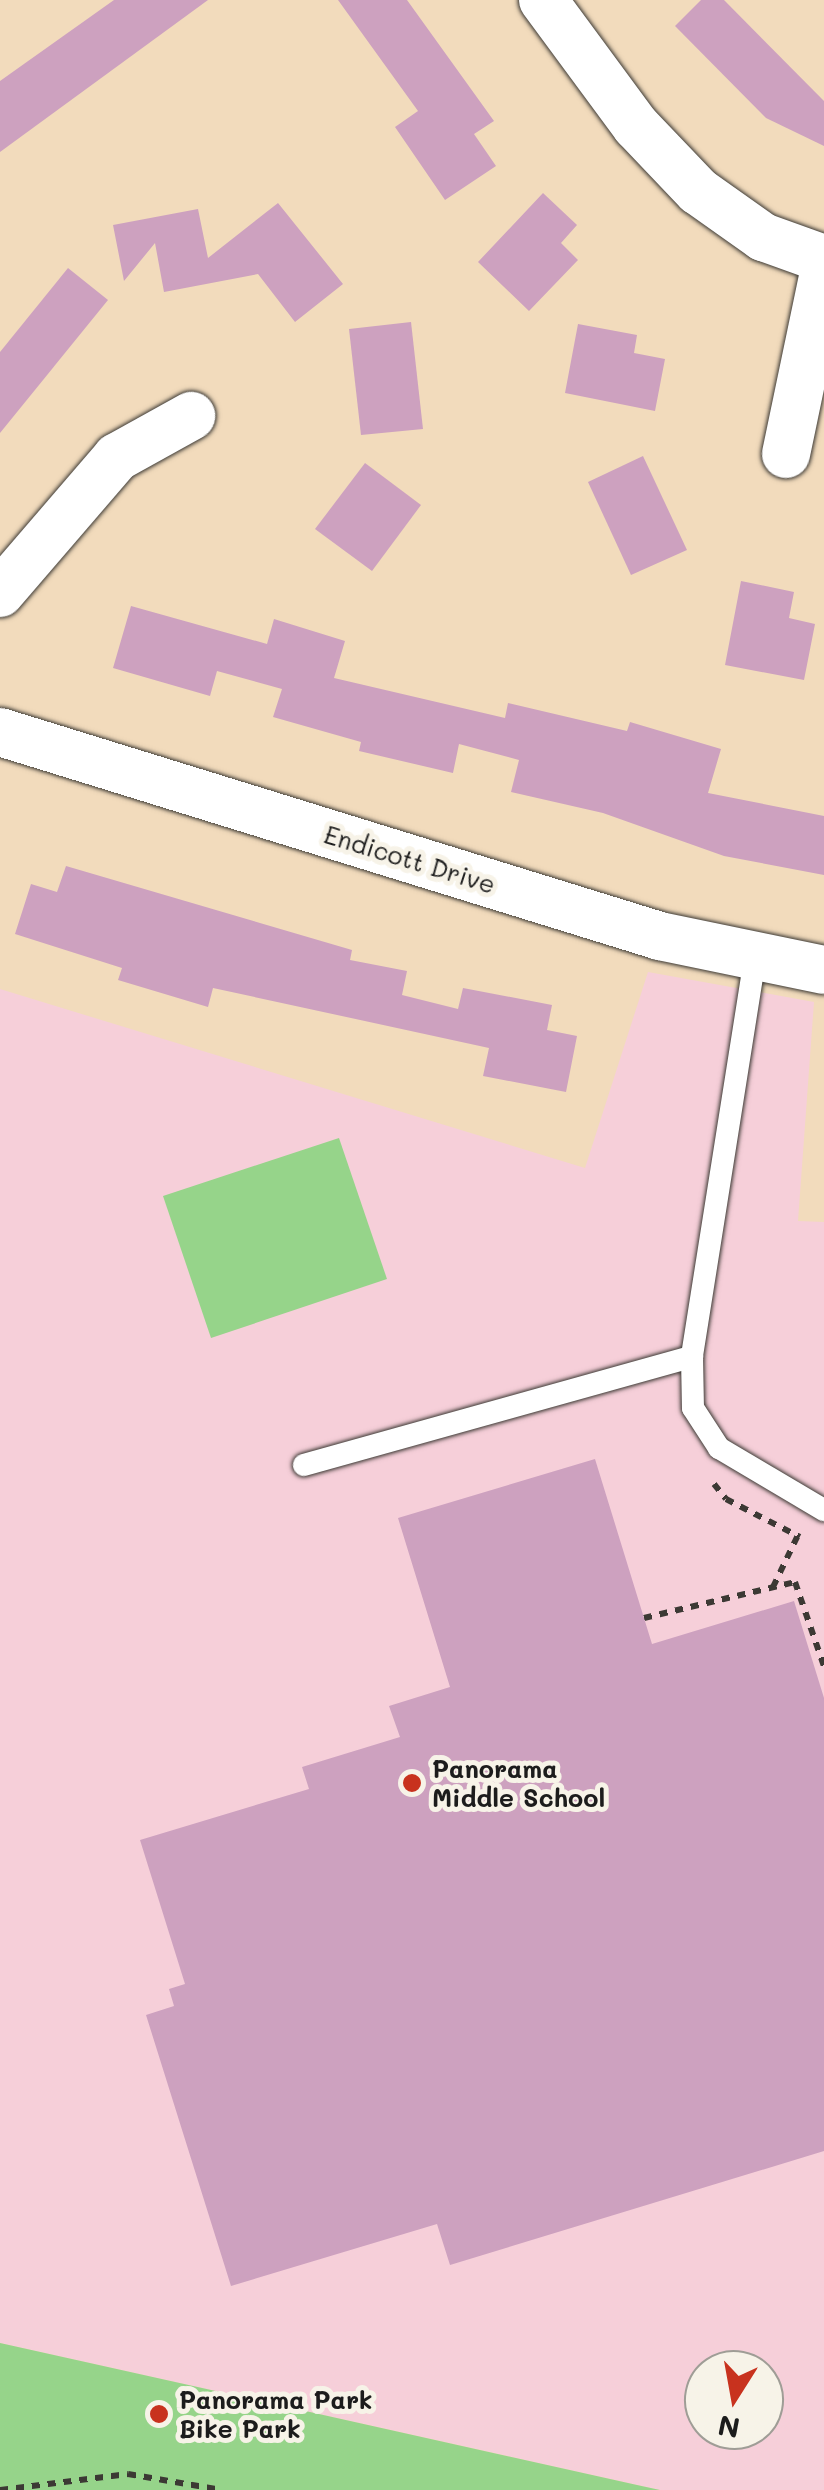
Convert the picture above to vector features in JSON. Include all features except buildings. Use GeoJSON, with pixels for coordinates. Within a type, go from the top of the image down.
{"type":"FeatureCollection","features":[{"type":"Feature","properties":{"kind":"street"},"geometry":{"type":"LineString","coordinates":[[543,0],[636,126],[698,192],[763,237],[824,259]]}},
{"type":"Feature","properties":{"kind":"street"},"geometry":{"type":"LineString","coordinates":[[786,454],[824,272]]}},
{"type":"Feature","properties":{"kind":"street"},"geometry":{"type":"LineString","coordinates":[[0,594],[117,457],[192,416]]}},
{"type":"Feature","properties":{"kind":"street","name":"Endicott Drive"},"geometry":{"type":"LineString","coordinates":[[0,732],[660,936],[824,970]]}},
{"type":"Feature","properties":{"kind":"lane"},"geometry":{"type":"LineString","coordinates":[[755,958],[692,1357],[693,1408],[719,1448],[824,1510]]}},
{"type":"Feature","properties":{"kind":"lane"},"geometry":{"type":"LineString","coordinates":[[304,1465],[692,1357]]}},
{"type":"Feature","properties":{"kind":"path"},"geometry":{"type":"LineString","coordinates":[[644,1618],[796,1582],[824,1666]]}},
{"type":"Feature","properties":{"kind":"path"},"geometry":{"type":"LineString","coordinates":[[0,2490],[128,2474],[222,2490]]}},
{"type":"Feature","properties":{"kind":"shaded area","name":"Panorama Middle School"},"geometry":{"type":"Polygon","coordinates":[[[648,972],[814,1002],[798,1221],[824,1222],[824,2490],[660,2490],[0,2343],[0,989],[585,1168],[648,972]]]}},
{"type":"Feature","properties":{"kind":"green space"},"geometry":{"type":"Polygon","coordinates":[[[339,1138],[387,1279],[211,1338],[163,1196],[339,1138]]]}},
{"type":"Feature","properties":{"kind":"green space","name":"Panorama Park Bike Park"},"geometry":{"type":"Polygon","coordinates":[[[0,2343],[637,2485],[660,2490],[0,2490],[0,2343]]]}},
{"type":"Feature","properties":{"kind":"place","name":"Panorama Middle School"},"geometry":{"type":"Point","coordinates":[412,1783]}},
{"type":"Feature","properties":{"kind":"place","name":"Panorama Park Bike Park"},"geometry":{"type":"Point","coordinates":[159,2414]}}]}
